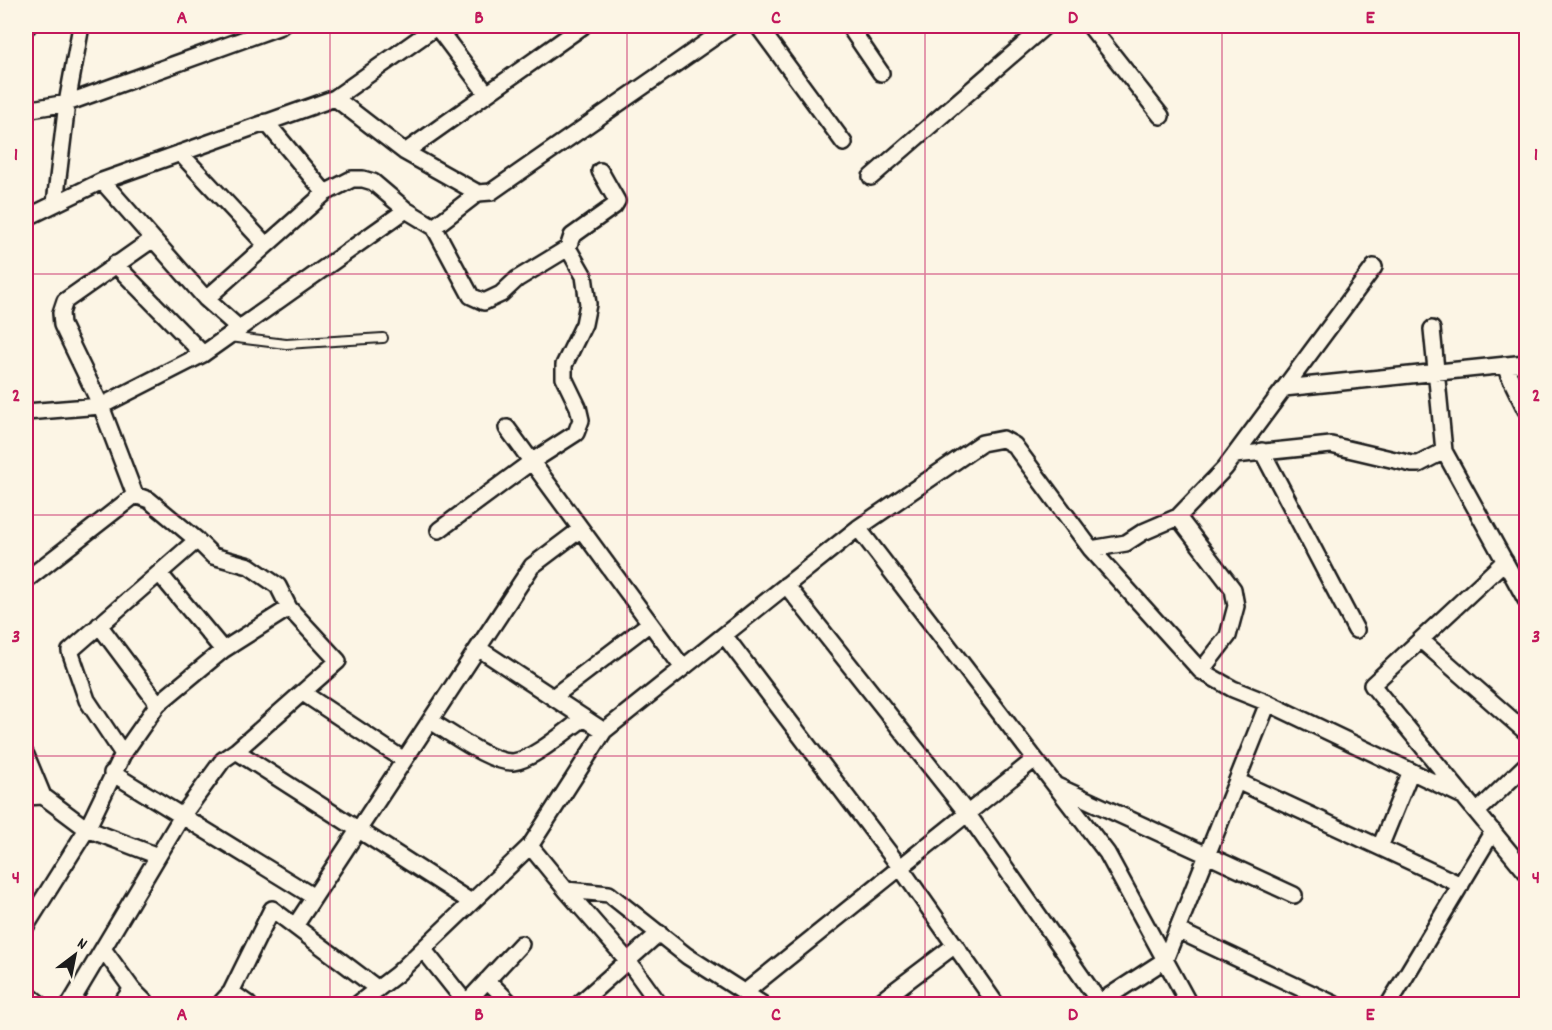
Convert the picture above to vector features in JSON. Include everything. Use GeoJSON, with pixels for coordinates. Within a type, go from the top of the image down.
{"type":"FeatureCollection","features":[{"type":"Feature","properties":{"kind":"street"},"geometry":{"type":"LineString","coordinates":[[55,203],[81,26]]}},
{"type":"Feature","properties":{"kind":"street"},"geometry":{"type":"LineString","coordinates":[[26,110],[68,103],[281,26]]}},
{"type":"Feature","properties":{"kind":"street"},"geometry":{"type":"LineString","coordinates":[[26,218],[102,181],[335,98],[436,26],[486,94]]}},
{"type":"Feature","properties":{"kind":"street"},"geometry":{"type":"LineString","coordinates":[[405,152],[583,26]]}},
{"type":"Feature","properties":{"kind":"street"},"geometry":{"type":"LineString","coordinates":[[434,227],[478,193],[491,192],[730,26]]}},
{"type":"Feature","properties":{"kind":"street"},"geometry":{"type":"LineString","coordinates":[[758,26],[844,143]]}},
{"type":"Feature","properties":{"kind":"street"},"geometry":{"type":"LineString","coordinates":[[849,26],[881,73]]}},
{"type":"Feature","properties":{"kind":"street"},"geometry":{"type":"LineString","coordinates":[[871,177],[1045,26]]}},
{"type":"Feature","properties":{"kind":"street"},"geometry":{"type":"LineString","coordinates":[[1090,26],[1161,116]]}},
{"type":"Feature","properties":{"kind":"street"},"geometry":{"type":"LineString","coordinates":[[335,98],[405,152],[478,193]]}},
{"type":"Feature","properties":{"kind":"street"},"geometry":{"type":"LineString","coordinates":[[266,122],[325,193]]}},
{"type":"Feature","properties":{"kind":"street"},"geometry":{"type":"LineString","coordinates":[[180,153],[266,245]]}},
{"type":"Feature","properties":{"kind":"street"},"geometry":{"type":"LineString","coordinates":[[206,298],[325,193],[352,180],[363,179],[373,182],[406,210],[434,227],[471,296],[484,302],[501,294],[517,279],[568,248],[572,236],[614,206],[617,201],[600,171]]}},
{"type":"Feature","properties":{"kind":"street"},"geometry":{"type":"LineString","coordinates":[[102,181],[206,298],[234,333]]}},
{"type":"Feature","properties":{"kind":"street"},"geometry":{"type":"LineString","coordinates":[[26,412],[101,406],[203,354],[406,210]]}},
{"type":"Feature","properties":{"kind":"street"},"geometry":{"type":"LineString","coordinates":[[70,1005],[182,816],[223,760],[236,752],[338,661],[289,608],[279,586],[249,566],[213,556],[149,500],[135,495],[101,406],[62,325],[61,313],[65,301],[153,239]]}},
{"type":"Feature","properties":{"kind":"street"},"geometry":{"type":"LineString","coordinates":[[439,530],[531,462],[576,433],[581,420],[578,407],[564,378],[564,365],[584,324],[588,304],[584,276],[568,248]]}},
{"type":"Feature","properties":{"kind":"street"},"geometry":{"type":"LineString","coordinates":[[115,264],[203,354]]}},
{"type":"Feature","properties":{"kind":"street"},"geometry":{"type":"LineString","coordinates":[[1091,549],[1126,543],[1143,532],[1178,517],[1235,455],[1374,267]]}},
{"type":"Feature","properties":{"kind":"street"},"geometry":{"type":"LineString","coordinates":[[1432,329],[1444,451],[1527,600]]}},
{"type":"Feature","properties":{"kind":"street"},"geometry":{"type":"LineString","coordinates":[[1284,388],[1527,363]]}},
{"type":"Feature","properties":{"kind":"street"},"geometry":{"type":"LineString","coordinates":[[1504,365],[1527,410]]}},
{"type":"Feature","properties":{"kind":"street"},"geometry":{"type":"LineString","coordinates":[[507,428],[683,668]]}},
{"type":"Feature","properties":{"kind":"street"},"geometry":{"type":"LineString","coordinates":[[358,1005],[423,949],[530,846],[604,731],[858,528],[982,443],[1003,439],[1014,445],[1030,463],[1091,549],[1201,671],[1233,689],[1268,703],[1464,796]]}},
{"type":"Feature","properties":{"kind":"street"},"geometry":{"type":"LineString","coordinates":[[1235,455],[1331,445],[1419,464],[1444,451]]}},
{"type":"Feature","properties":{"kind":"street"},"geometry":{"type":"LineString","coordinates":[[1262,451],[1356,630]]}},
{"type":"Feature","properties":{"kind":"street"},"geometry":{"type":"LineString","coordinates":[[26,580],[135,495]]}},
{"type":"Feature","properties":{"kind":"street"},"geometry":{"type":"LineString","coordinates":[[1178,517],[1233,588],[1236,606],[1228,636],[1201,671]]}},
{"type":"Feature","properties":{"kind":"street"},"geometry":{"type":"LineString","coordinates":[[858,528],[1107,853],[1189,1005]]}},
{"type":"Feature","properties":{"kind":"street"},"geometry":{"type":"LineString","coordinates":[[294,926],[532,566],[581,530]]}},
{"type":"Feature","properties":{"kind":"street"},"geometry":{"type":"LineString","coordinates":[[123,754],[87,700],[70,651],[197,540]]}},
{"type":"Feature","properties":{"kind":"street"},"geometry":{"type":"LineString","coordinates":[[1505,561],[1372,685],[1527,872]]}},
{"type":"Feature","properties":{"kind":"street"},"geometry":{"type":"LineString","coordinates":[[159,573],[223,650]]}},
{"type":"Feature","properties":{"kind":"street"},"geometry":{"type":"LineString","coordinates":[[786,585],[968,813],[1098,1004],[1165,960],[1268,703]]}},
{"type":"Feature","properties":{"kind":"street"},"geometry":{"type":"LineString","coordinates":[[26,926],[87,829],[123,754],[158,704],[223,650],[289,608]]}},
{"type":"Feature","properties":{"kind":"street"},"geometry":{"type":"LineString","coordinates":[[553,697],[650,623]]}},
{"type":"Feature","properties":{"kind":"street"},"geometry":{"type":"LineString","coordinates":[[99,625],[158,704]]}},
{"type":"Feature","properties":{"kind":"street"},"geometry":{"type":"LineString","coordinates":[[724,635],[900,867],[996,1005]]}},
{"type":"Feature","properties":{"kind":"street"},"geometry":{"type":"LineString","coordinates":[[1421,640],[1527,732]]}},
{"type":"Feature","properties":{"kind":"street"},"geometry":{"type":"LineString","coordinates":[[478,648],[604,731]]}},
{"type":"Feature","properties":{"kind":"street"},"geometry":{"type":"LineString","coordinates":[[303,693],[404,760]]}},
{"type":"Feature","properties":{"kind":"street"},"geometry":{"type":"LineString","coordinates":[[430,721],[496,759],[513,762],[528,757],[584,718]]}},
{"type":"Feature","properties":{"kind":"street"},"geometry":{"type":"LineString","coordinates":[[236,752],[471,902]]}},
{"type":"Feature","properties":{"kind":"street"},"geometry":{"type":"LineString","coordinates":[[26,755],[43,796],[87,829],[158,856]]}},
{"type":"Feature","properties":{"kind":"street"},"geometry":{"type":"LineString","coordinates":[[566,890],[609,894],[687,956],[751,1000],[900,867],[1035,759]]}},
{"type":"Feature","properties":{"kind":"street"},"geometry":{"type":"LineString","coordinates":[[1380,847],[1411,771]]}},
{"type":"Feature","properties":{"kind":"street"},"geometry":{"type":"LineString","coordinates":[[112,773],[314,897]]}},
{"type":"Feature","properties":{"kind":"street"},"geometry":{"type":"LineString","coordinates":[[1477,812],[1524,773]]}},
{"type":"Feature","properties":{"kind":"street"},"geometry":{"type":"LineString","coordinates":[[1237,781],[1461,885]]}},
{"type":"Feature","properties":{"kind":"street"},"geometry":{"type":"LineString","coordinates":[[1054,785],[1294,895]]}},
{"type":"Feature","properties":{"kind":"street"},"geometry":{"type":"LineString","coordinates":[[26,796],[43,796]]}},
{"type":"Feature","properties":{"kind":"street"},"geometry":{"type":"LineString","coordinates":[[1389,1005],[1493,831]]}},
{"type":"Feature","properties":{"kind":"street"},"geometry":{"type":"LineString","coordinates":[[530,846],[628,961],[659,1005]]}},
{"type":"Feature","properties":{"kind":"street"},"geometry":{"type":"LineString","coordinates":[[220,1005],[231,992],[272,909],[378,989]]}},
{"type":"Feature","properties":{"kind":"street"},"geometry":{"type":"LineString","coordinates":[[1177,930],[1335,1005]]}},
{"type":"Feature","properties":{"kind":"street"},"geometry":{"type":"LineString","coordinates":[[579,1005],[659,933]]}},
{"type":"Feature","properties":{"kind":"street"},"geometry":{"type":"LineString","coordinates":[[423,949],[466,1004],[521,944]]}},
{"type":"Feature","properties":{"kind":"street"},"geometry":{"type":"LineString","coordinates":[[877,1005],[896,999],[955,945]]}},
{"type":"Feature","properties":{"kind":"street"},"geometry":{"type":"LineString","coordinates":[[103,949],[132,989],[147,1005]]}},
{"type":"Feature","properties":{"kind":"street"},"geometry":{"type":"LineString","coordinates":[[487,980],[511,1005]]}},
{"type":"Feature","properties":{"kind":"street"},"geometry":{"type":"LineString","coordinates":[[121,1005],[132,989]]}},
{"type":"Feature","properties":{"kind":"street"},"geometry":{"type":"LineString","coordinates":[[231,992],[248,1005]]}},
{"type":"Feature","properties":{"kind":"street"},"geometry":{"type":"LineString","coordinates":[[26,993],[40,1005]]}},
{"type":"Feature","properties":{"kind":"lane"},"geometry":{"type":"LineString","coordinates":[[234,333],[286,344],[383,338]]}}]}
